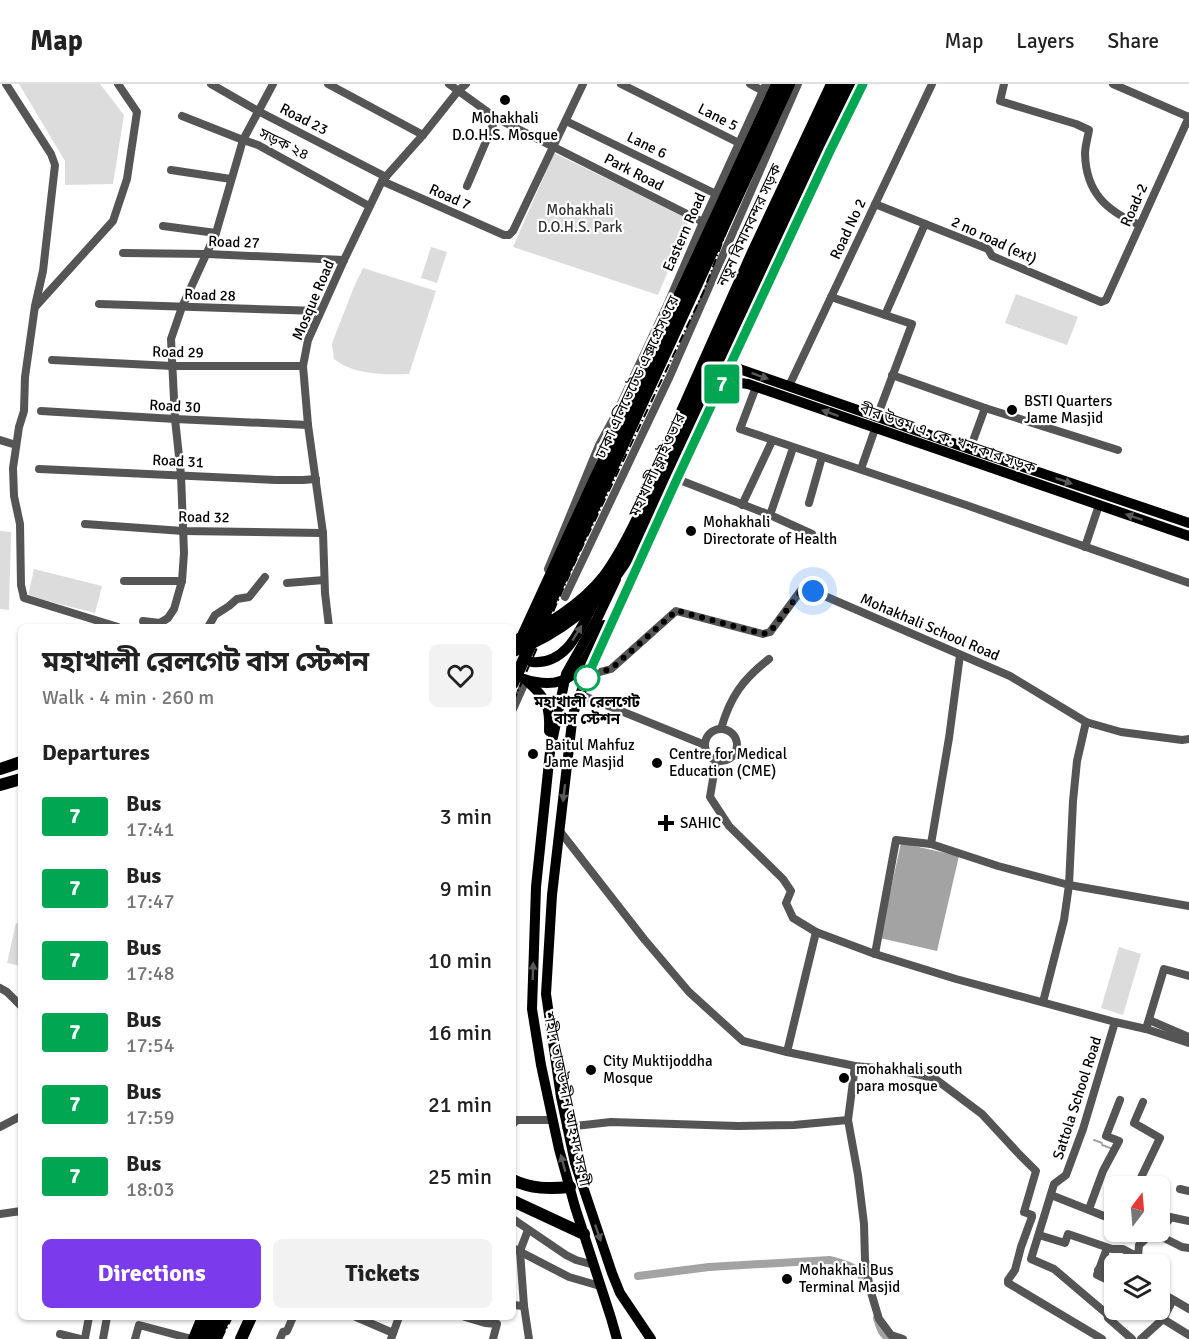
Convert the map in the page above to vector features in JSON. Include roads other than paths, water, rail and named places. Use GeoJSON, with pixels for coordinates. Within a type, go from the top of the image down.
{"type":"FeatureCollection","features":[{"type":"Feature","properties":{"kind":"highway","name":"ঢাকা এলিভেটেড এক্সপ্রেসওয়ে"},"geometry":{"type":"LineString","coordinates":[[516,651],[777,84]]}},
{"type":"Feature","properties":{"kind":"highway","name":"ঢাকা এলিভেটেড এক্সপ্রেসওয়ে"},"geometry":{"type":"LineString","coordinates":[[517,678],[789,84]]}},
{"type":"Feature","properties":{"kind":"highway","name":"মহাখালী ফ্লাইওভার"},"geometry":{"type":"LineString","coordinates":[[516,640],[551,621],[583,598],[603,577],[622,548],[644,506],[842,84]]}},
{"type":"Feature","properties":{"kind":"highway","name":"মহাখালী ফ্লাইওভার"},"geometry":{"type":"LineString","coordinates":[[516,654],[577,614],[612,580],[626,561],[647,521],[851,84]]}},
{"type":"Feature","properties":{"kind":"highway"},"geometry":{"type":"LineString","coordinates":[[516,656],[532,662]]}},
{"type":"Feature","properties":{"kind":"highway"},"geometry":{"type":"LineString","coordinates":[[0,769],[18,763]]}},
{"type":"Feature","properties":{"kind":"highway"},"geometry":{"type":"LineString","coordinates":[[0,773],[18,769]]}},
{"type":"Feature","properties":{"kind":"highway"},"geometry":{"type":"LineString","coordinates":[[0,785],[18,780]]}},
{"type":"Feature","properties":{"kind":"highway"},"geometry":{"type":"LineString","coordinates":[[0,791],[18,786]]}},
{"type":"Feature","properties":{"kind":"highway"},"geometry":{"type":"LineString","coordinates":[[516,1181],[549,1189],[570,1187]]}},
{"type":"Feature","properties":{"kind":"highway"},"geometry":{"type":"LineString","coordinates":[[516,1202],[584,1234]]}},
{"type":"Feature","properties":{"kind":"highway"},"geometry":{"type":"LineString","coordinates":[[193,1339],[202,1320]]}},
{"type":"Feature","properties":{"kind":"highway"},"geometry":{"type":"LineString","coordinates":[[204,1339],[213,1320]]}},
{"type":"Feature","properties":{"kind":"highway"},"geometry":{"type":"LineString","coordinates":[[214,1339],[224,1320]]}},
{"type":"Feature","properties":{"kind":"highway"},"geometry":{"type":"LineString","coordinates":[[241,1339],[250,1320]]}},
{"type":"Feature","properties":{"kind":"main road","name":"নতুন বিমানবন্দর সড়ক"},"geometry":{"type":"LineString","coordinates":[[643,494],[831,84]]}},
{"type":"Feature","properties":{"kind":"main road"},"geometry":{"type":"LineString","coordinates":[[584,685],[677,479],[863,84]]}},
{"type":"Feature","properties":{"kind":"main road","name":"বীর উত্তম এ. কে. খন্দকার সড়ক"},"geometry":{"type":"LineString","coordinates":[[704,360],[731,366],[1189,523]]}},
{"type":"Feature","properties":{"kind":"main road","name":"বীর উত্তম এ. কে. খন্দকার সড়ক"},"geometry":{"type":"LineString","coordinates":[[695,380],[741,382],[1189,536]]}},
{"type":"Feature","properties":{"kind":"main road"},"geometry":{"type":"LineString","coordinates":[[532,662],[549,661],[558,657],[569,647],[604,586],[643,494]]}},
{"type":"Feature","properties":{"kind":"main road","name":"শহীদ তাজউদ্দীন আহমদ সরণী"},"geometry":{"type":"LineString","coordinates":[[617,1339],[570,1187],[541,1065],[532,1009],[536,887],[550,752],[564,680],[612,589],[643,494]]}},
{"type":"Feature","properties":{"kind":"main road"},"geometry":{"type":"LineString","coordinates":[[517,678],[544,684],[573,676],[616,603],[628,577],[641,559]]}},
{"type":"Feature","properties":{"kind":"main road"},"geometry":{"type":"LineString","coordinates":[[517,678],[544,697],[550,719],[550,752]]}},
{"type":"Feature","properties":{"kind":"main road","name":"শহীদ তাজউদ্দীন আহমদ সরণী"},"geometry":{"type":"LineString","coordinates":[[584,685],[572,722],[552,895],[546,994],[566,1127],[575,1163],[620,1293],[651,1339]]}},
{"type":"Feature","properties":{"kind":"main road"},"geometry":{"type":"LineString","coordinates":[[611,1318],[623,1339]]}},
{"type":"Feature","properties":{"kind":"street"},"geometry":{"type":"LineString","coordinates":[[6,84],[51,154],[55,165],[43,271],[25,377],[24,411],[19,427],[13,468],[14,496],[20,524],[21,585],[24,598],[108,624]]}},
{"type":"Feature","properties":{"kind":"street"},"geometry":{"type":"LineString","coordinates":[[36,306],[113,221],[120,203],[127,179],[137,112],[118,84]]}},
{"type":"Feature","properties":{"kind":"street","name":"Road 23"},"geometry":{"type":"LineString","coordinates":[[211,84],[384,179]]}},
{"type":"Feature","properties":{"kind":"street"},"geometry":{"type":"LineString","coordinates":[[143,621],[160,622],[168,618],[174,609],[182,581],[184,553],[181,475],[175,419],[171,339],[182,307],[216,233],[243,140],[273,84]]}},
{"type":"Feature","properties":{"kind":"street"},"geometry":{"type":"LineString","coordinates":[[328,84],[423,135]]}},
{"type":"Feature","properties":{"kind":"street","name":"Park Road"},"geometry":{"type":"LineString","coordinates":[[449,84],[495,118],[703,222]]}},
{"type":"Feature","properties":{"kind":"street","name":"Mosque Road"},"geometry":{"type":"LineString","coordinates":[[329,624],[324,580],[323,533],[308,425],[303,366],[308,340],[369,206],[384,179],[466,84]]}},
{"type":"Feature","properties":{"kind":"street"},"geometry":{"type":"LineString","coordinates":[[553,147],[583,84]]}},
{"type":"Feature","properties":{"kind":"street","name":"Lane 5"},"geometry":{"type":"LineString","coordinates":[[621,84],[739,143]]}},
{"type":"Feature","properties":{"kind":"street"},"geometry":{"type":"LineString","coordinates":[[750,84],[764,87]]}},
{"type":"Feature","properties":{"kind":"street"},"geometry":{"type":"LineString","coordinates":[[565,597],[670,376],[798,84]]}},
{"type":"Feature","properties":{"kind":"street","name":"Road No 2"},"geometry":{"type":"LineString","coordinates":[[789,386],[932,84]]}},
{"type":"Feature","properties":{"kind":"street"},"geometry":{"type":"LineString","coordinates":[[1004,84],[1000,100],[1089,130],[1085,152],[1089,180],[1097,196],[1111,210],[1140,225]]}},
{"type":"Feature","properties":{"kind":"street"},"geometry":{"type":"LineString","coordinates":[[1113,84],[1189,117]]}},
{"type":"Feature","properties":{"kind":"street","name":"Eastern Road"},"geometry":{"type":"LineString","coordinates":[[516,650],[594,456],[668,303],[764,87]]}},
{"type":"Feature","properties":{"kind":"street","name":"সড়ক ২৪"},"geometry":{"type":"LineString","coordinates":[[182,116],[258,145],[369,206]]}},
{"type":"Feature","properties":{"kind":"street","name":"Road-2"},"geometry":{"type":"LineString","coordinates":[[1101,302],[1106,300],[1189,117]]}},
{"type":"Feature","properties":{"kind":"street"},"geometry":{"type":"LineString","coordinates":[[467,186],[495,118]]}},
{"type":"Feature","properties":{"kind":"street","name":"Lane 6"},"geometry":{"type":"LineString","coordinates":[[566,121],[716,194]]}},
{"type":"Feature","properties":{"kind":"street","name":"Road 7"},"geometry":{"type":"LineString","coordinates":[[384,179],[464,218],[509,235],[553,147]]}},
{"type":"Feature","properties":{"kind":"street"},"geometry":{"type":"LineString","coordinates":[[171,170],[231,179]]}},
{"type":"Feature","properties":{"kind":"street","name":"2 no road (ext)"},"geometry":{"type":"LineString","coordinates":[[875,204],[988,249],[992,256],[1101,302]]}},
{"type":"Feature","properties":{"kind":"street"},"geometry":{"type":"LineString","coordinates":[[885,315],[925,224]]}},
{"type":"Feature","properties":{"kind":"street"},"geometry":{"type":"LineString","coordinates":[[163,226],[216,233]]}},
{"type":"Feature","properties":{"kind":"street","name":"Road 27"},"geometry":{"type":"LineString","coordinates":[[123,253],[344,260]]}},
{"type":"Feature","properties":{"kind":"street"},"geometry":{"type":"LineString","coordinates":[[831,297],[912,324],[877,417]]}},
{"type":"Feature","properties":{"kind":"street","name":"Road 28"},"geometry":{"type":"LineString","coordinates":[[99,304],[320,311]]}},
{"type":"Feature","properties":{"kind":"street","name":"Road 29"},"geometry":{"type":"LineString","coordinates":[[52,360],[172,366],[303,366]]}},
{"type":"Feature","properties":{"kind":"street"},"geometry":{"type":"LineString","coordinates":[[892,375],[985,408],[1118,450]]}},
{"type":"Feature","properties":{"kind":"street"},"geometry":{"type":"LineString","coordinates":[[756,387],[740,429],[1189,583]]}},
{"type":"Feature","properties":{"kind":"street"},"geometry":{"type":"LineString","coordinates":[[970,449],[985,408]]}},
{"type":"Feature","properties":{"kind":"street","name":"Road 30"},"geometry":{"type":"LineString","coordinates":[[41,411],[308,425]]}},
{"type":"Feature","properties":{"kind":"street"},"geometry":{"type":"LineString","coordinates":[[861,469],[875,429]]}},
{"type":"Feature","properties":{"kind":"street"},"geometry":{"type":"LineString","coordinates":[[0,440],[16,445]]}},
{"type":"Feature","properties":{"kind":"street"},"geometry":{"type":"LineString","coordinates":[[742,505],[772,441]]}},
{"type":"Feature","properties":{"kind":"street"},"geometry":{"type":"LineString","coordinates":[[770,515],[793,448]]}},
{"type":"Feature","properties":{"kind":"street"},"geometry":{"type":"LineString","coordinates":[[809,503],[822,457]]}},
{"type":"Feature","properties":{"kind":"street","name":"Road 31"},"geometry":{"type":"LineString","coordinates":[[39,469],[276,480],[316,479]]}},
{"type":"Feature","properties":{"kind":"street"},"geometry":{"type":"LineString","coordinates":[[677,479],[812,534]]}},
{"type":"Feature","properties":{"kind":"street"},"geometry":{"type":"LineString","coordinates":[[1085,547],[1099,505]]}},
{"type":"Feature","properties":{"kind":"street","name":"Road 32"},"geometry":{"type":"LineString","coordinates":[[85,524],[183,531],[323,533]]}},
{"type":"Feature","properties":{"kind":"street"},"geometry":{"type":"LineString","coordinates":[[210,624],[215,615],[237,599],[249,597],[265,577]]}},
{"type":"Feature","properties":{"kind":"street"},"geometry":{"type":"LineString","coordinates":[[124,580],[182,581]]}},
{"type":"Feature","properties":{"kind":"street"},"geometry":{"type":"LineString","coordinates":[[287,583],[324,580]]}},
{"type":"Feature","properties":{"kind":"street","name":"Mohakhali School Road"},"geometry":{"type":"LineString","coordinates":[[584,685],[611,669],[676,611],[763,634],[770,632],[802,590],[813,591],[1010,676],[1086,722],[1121,732],[1189,739]]}},
{"type":"Feature","properties":{"kind":"street"},"geometry":{"type":"LineString","coordinates":[[931,844],[960,655]]}},
{"type":"Feature","properties":{"kind":"street"},"geometry":{"type":"LineString","coordinates":[[721,729],[727,708],[743,683],[754,670],[769,659]]}},
{"type":"Feature","properties":{"kind":"street"},"geometry":{"type":"LineString","coordinates":[[584,685],[705,745]]}},
{"type":"Feature","properties":{"kind":"street"},"geometry":{"type":"LineString","coordinates":[[1043,1002],[1064,920],[1069,885],[1077,761],[1086,722]]}},
{"type":"Feature","properties":{"kind":"street"},"geometry":{"type":"LineString","coordinates":[[721,729],[731,732],[737,742],[736,752],[729,760],[716,761],[708,755],[705,745],[707,736],[721,729]]}},
{"type":"Feature","properties":{"kind":"street"},"geometry":{"type":"LineString","coordinates":[[716,761],[710,797],[729,826],[783,879],[791,891],[786,903],[793,918],[816,932],[875,954],[956,979],[1146,1029],[1189,1043]]}},
{"type":"Feature","properties":{"kind":"street"},"geometry":{"type":"LineString","coordinates":[[559,830],[644,939],[689,992],[743,1041],[855,1066],[898,1070],[934,1078],[982,1114],[1036,1169],[1024,1212],[1032,1217],[1015,1270],[1012,1271],[1007,1282],[1102,1339]]}},
{"type":"Feature","properties":{"kind":"street"},"geometry":{"type":"LineString","coordinates":[[875,954],[896,840],[931,844],[998,866],[1069,885],[1189,906]]}},
{"type":"Feature","properties":{"kind":"street"},"geometry":{"type":"LineString","coordinates":[[787,1052],[816,932]]}},
{"type":"Feature","properties":{"kind":"street"},"geometry":{"type":"LineString","coordinates":[[1146,1029],[1164,969],[1189,976]]}},
{"type":"Feature","properties":{"kind":"street"},"geometry":{"type":"LineString","coordinates":[[0,988],[18,1003]]}},
{"type":"Feature","properties":{"kind":"street"},"geometry":{"type":"LineString","coordinates":[[1149,1020],[1189,1037]]}},
{"type":"Feature","properties":{"kind":"street","name":"Sattola School Road"},"geometry":{"type":"LineString","coordinates":[[1104,1311],[1054,1269],[1031,1259],[1054,1184],[1066,1175],[1083,1129],[1115,1022]]}},
{"type":"Feature","properties":{"kind":"street"},"geometry":{"type":"LineString","coordinates":[[855,1066],[848,1120],[859,1185],[864,1224],[865,1260],[870,1289],[879,1319],[891,1335],[903,1339]]}},
{"type":"Feature","properties":{"kind":"street"},"geometry":{"type":"LineString","coordinates":[[1089,1209],[1103,1171],[1119,1141],[1106,1136],[1120,1100]]}},
{"type":"Feature","properties":{"kind":"street"},"geometry":{"type":"LineString","coordinates":[[1142,1176],[1160,1138],[1134,1124],[1143,1102]]}},
{"type":"Feature","properties":{"kind":"street"},"geometry":{"type":"LineString","coordinates":[[0,1127],[18,1118]]}},
{"type":"Feature","properties":{"kind":"street"},"geometry":{"type":"LineString","coordinates":[[516,1121],[554,1120]]}},
{"type":"Feature","properties":{"kind":"street"},"geometry":{"type":"LineString","coordinates":[[566,1127],[611,1122],[738,1126],[794,1125],[848,1120]]}},
{"type":"Feature","properties":{"kind":"street"},"geometry":{"type":"LineString","coordinates":[[1051,1195],[1104,1216]]}},
{"type":"Feature","properties":{"kind":"street"},"geometry":{"type":"LineString","coordinates":[[0,1214],[18,1211]]}},
{"type":"Feature","properties":{"kind":"street"},"geometry":{"type":"LineString","coordinates":[[1170,1216],[1189,1221]]}},
{"type":"Feature","properties":{"kind":"street"},"geometry":{"type":"LineString","coordinates":[[516,1221],[566,1255],[594,1265]]}},
{"type":"Feature","properties":{"kind":"street"},"geometry":{"type":"LineString","coordinates":[[528,1230],[517,1250],[529,1339]]}},
{"type":"Feature","properties":{"kind":"street"},"geometry":{"type":"LineString","coordinates":[[1039,1236],[1065,1244],[1068,1234],[1107,1248],[1123,1249],[1138,1257],[1139,1245],[1142,1242]]}},
{"type":"Feature","properties":{"kind":"street"},"geometry":{"type":"LineString","coordinates":[[1170,1241],[1189,1248]]}},
{"type":"Feature","properties":{"kind":"street"},"geometry":{"type":"LineString","coordinates":[[1104,1279],[1096,1275],[1107,1248]]}},
{"type":"Feature","properties":{"kind":"street"},"geometry":{"type":"LineString","coordinates":[[517,1250],[569,1277],[600,1286]]}},
{"type":"Feature","properties":{"kind":"street"},"geometry":{"type":"LineString","coordinates":[[1098,1270],[1104,1272]]}},
{"type":"Feature","properties":{"kind":"street"},"geometry":{"type":"LineString","coordinates":[[1170,1298],[1189,1309]]}},
{"type":"Feature","properties":{"kind":"street"},"geometry":{"type":"LineString","coordinates":[[1170,1306],[1173,1300]]}},
{"type":"Feature","properties":{"kind":"street"},"geometry":{"type":"LineString","coordinates":[[516,1305],[524,1306]]}},
{"type":"Feature","properties":{"kind":"street"},"geometry":{"type":"LineString","coordinates":[[60,1334],[82,1339],[88,1320]]}},
{"type":"Feature","properties":{"kind":"street"},"geometry":{"type":"LineString","coordinates":[[103,1339],[106,1320]]}},
{"type":"Feature","properties":{"kind":"street"},"geometry":{"type":"LineString","coordinates":[[280,1339],[292,1320]]}},
{"type":"Feature","properties":{"kind":"street"},"geometry":{"type":"LineString","coordinates":[[362,1320],[392,1336],[398,1320]]}},
{"type":"Feature","properties":{"kind":"street"},"geometry":{"type":"LineString","coordinates":[[475,1320],[497,1324],[493,1339]]}},
{"type":"Feature","properties":{"kind":"street","name":"Sattola School Road"},"geometry":{"type":"LineString","coordinates":[[1110,1320],[1132,1339]]}},
{"type":"Feature","properties":{"kind":"street"},"geometry":{"type":"LineString","coordinates":[[1141,1339],[1162,1320]]}},
{"type":"Feature","properties":{"kind":"street"},"geometry":{"type":"LineString","coordinates":[[1165,1320],[1189,1335]]}},
{"type":"Feature","properties":{"kind":"street"},"geometry":{"type":"LineString","coordinates":[[135,1339],[139,1325],[193,1339]]}},
{"type":"Feature","properties":{"kind":"waterway"},"geometry":{"type":"LineString","coordinates":[[1094,1140],[1102,1143]]}},
{"type":"Feature","properties":{"kind":"waterway"},"geometry":{"type":"LineString","coordinates":[[1102,1145],[1113,1149]]}},
{"type":"Feature","properties":{"kind":"waterway"},"geometry":{"type":"LineString","coordinates":[[638,1276],[709,1267],[830,1260],[854,1268],[862,1276],[868,1289]]}},
{"type":"Feature","properties":{"kind":"waterway"},"geometry":{"type":"LineString","coordinates":[[877,1318],[883,1333],[890,1339]]}},
{"type":"Feature","properties":{"kind":"tram line"},"geometry":{"type":"LineString","coordinates":[[516,680],[569,559],[696,291],[744,166],[784,84]]}},
{"type":"Feature","properties":{"kind":"tram line"},"geometry":{"type":"LineString","coordinates":[[214,1339],[223,1320]]}},
{"type":"Feature","properties":{"kind":"railway"},"geometry":{"type":"LineString","coordinates":[[516,695],[575,562],[703,293],[750,169],[792,84]]}},
{"type":"Feature","properties":{"kind":"railway"},"geometry":{"type":"LineString","coordinates":[[221,1339],[230,1320]]}},
{"type":"Feature","properties":{"kind":"place","name":"Mohakhali D.O.H.S. Mosque"},"geometry":{"type":"Point","coordinates":[505,100]}},
{"type":"Feature","properties":{"kind":"place","name":"BSTI Quarters Jame Masjid"},"geometry":{"type":"Point","coordinates":[1012,410]}},
{"type":"Feature","properties":{"kind":"place","name":"Mohakhali Directorate of Health"},"geometry":{"type":"Point","coordinates":[691,531]}},
{"type":"Feature","properties":{"kind":"place","name":"মহাখালী রেলগেট বাস স্টেশন"},"geometry":{"type":"Point","coordinates":[587,678]}},
{"type":"Feature","properties":{"kind":"place","name":"Baitul Mahfuz Jame Masjid"},"geometry":{"type":"Point","coordinates":[533,754]}},
{"type":"Feature","properties":{"kind":"place","name":"Centre for Medical Education (CME)"},"geometry":{"type":"Point","coordinates":[657,763]}},
{"type":"Feature","properties":{"kind":"place","name":"SAHIC"},"geometry":{"type":"Point","coordinates":[666,823]}},
{"type":"Feature","properties":{"kind":"place","name":"City Muktijoddha Mosque"},"geometry":{"type":"Point","coordinates":[591,1070]}},
{"type":"Feature","properties":{"kind":"place","name":"mohakhali south para mosque"},"geometry":{"type":"Point","coordinates":[844,1078]}},
{"type":"Feature","properties":{"kind":"place","name":"Mohakhali Bus Terminal Masjid"},"geometry":{"type":"Point","coordinates":[787,1279]}},
{"type":"Feature","properties":{"kind":"park label","name":"Mohakhali D.O.H.S. Park"},"geometry":{"type":"Point","coordinates":[580,218]}}]}
